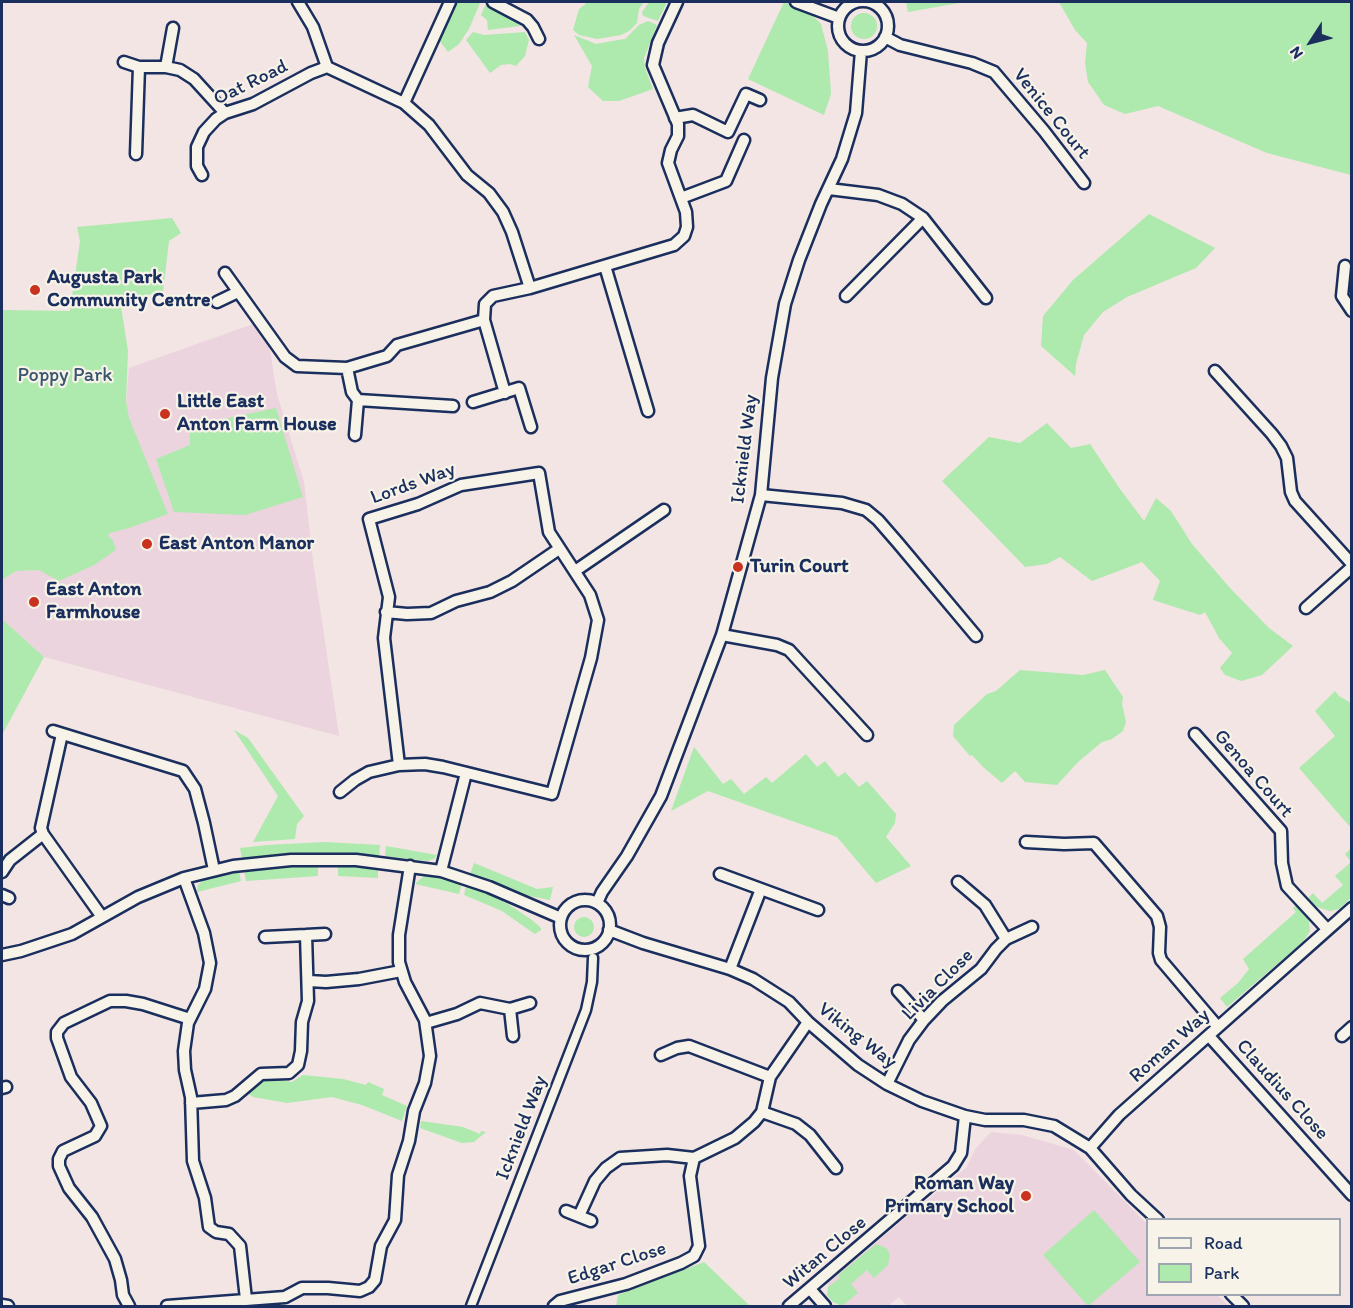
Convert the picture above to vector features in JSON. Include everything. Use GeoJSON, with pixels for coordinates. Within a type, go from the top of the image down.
{"type":"FeatureCollection","features":[{"type":"Feature","properties":{"kind":"street"},"geometry":{"type":"LineString","coordinates":[[298,2],[313,27],[327,67],[404,103],[429,125],[467,175],[489,193],[498,204],[513,232],[530,288]]}},
{"type":"Feature","properties":{"kind":"street"},"geometry":{"type":"LineString","coordinates":[[404,103],[450,2]]}},
{"type":"Feature","properties":{"kind":"street"},"geometry":{"type":"LineString","coordinates":[[493,2],[527,20],[539,39]]}},
{"type":"Feature","properties":{"kind":"street"},"geometry":{"type":"LineString","coordinates":[[505,393],[484,320],[485,304],[493,296],[530,288],[665,249],[680,241],[687,227],[686,212],[668,163],[678,136],[678,124],[653,65],[658,43],[677,2]]}},
{"type":"Feature","properties":{"kind":"street"},"geometry":{"type":"LineString","coordinates":[[796,2],[839,18]]}},
{"type":"Feature","properties":{"kind":"street"},"geometry":{"type":"LineString","coordinates":[[853,3],[875,3],[885,15],[887,22],[885,37],[875,48],[853,50],[842,40],[838,26],[839,18],[842,12],[853,3]]}},
{"type":"Feature","properties":{"kind":"street"},"geometry":{"type":"LineString","coordinates":[[166,68],[173,28]]}},
{"type":"Feature","properties":{"kind":"street","name":"Venice Court"},"geometry":{"type":"LineString","coordinates":[[885,37],[900,45],[972,63],[994,72],[1083,183]]}},
{"type":"Feature","properties":{"kind":"street","name":"Icknield Way"},"geometry":{"type":"LineString","coordinates":[[597,903],[602,891],[627,856],[661,796],[722,635],[761,495],[772,378],[785,304],[821,204],[842,159],[856,113],[861,51]]}},
{"type":"Feature","properties":{"kind":"street"},"geometry":{"type":"LineString","coordinates":[[124,62],[139,67],[180,70],[194,79],[225,112]]}},
{"type":"Feature","properties":{"kind":"street"},"geometry":{"type":"LineString","coordinates":[[136,154],[139,67]]}},
{"type":"Feature","properties":{"kind":"street","name":"Oat Road"},"geometry":{"type":"LineString","coordinates":[[202,176],[198,166],[197,147],[210,124],[225,112],[253,104],[327,67]]}},
{"type":"Feature","properties":{"kind":"street"},"geometry":{"type":"LineString","coordinates":[[675,118],[693,115],[728,132],[746,94],[760,100]]}},
{"type":"Feature","properties":{"kind":"street"},"geometry":{"type":"LineString","coordinates":[[681,198],[726,181],[744,140]]}},
{"type":"Feature","properties":{"kind":"street"},"geometry":{"type":"LineString","coordinates":[[829,189],[878,195],[902,204],[923,218],[986,298]]}},
{"type":"Feature","properties":{"kind":"street"},"geometry":{"type":"LineString","coordinates":[[846,296],[923,218]]}},
{"type":"Feature","properties":{"kind":"street"},"geometry":{"type":"LineString","coordinates":[[605,266],[648,411]]}},
{"type":"Feature","properties":{"kind":"street"},"geometry":{"type":"LineString","coordinates":[[1345,266],[1342,296],[1352,311]]}},
{"type":"Feature","properties":{"kind":"street"},"geometry":{"type":"LineString","coordinates":[[225,273],[285,357],[297,366],[347,368],[387,356],[397,345],[484,320]]}},
{"type":"Feature","properties":{"kind":"street"},"geometry":{"type":"LineString","coordinates":[[217,302],[238,292]]}},
{"type":"Feature","properties":{"kind":"street"},"geometry":{"type":"LineString","coordinates":[[347,368],[352,392],[358,400],[355,435]]}},
{"type":"Feature","properties":{"kind":"street"},"geometry":{"type":"LineString","coordinates":[[1215,371],[1281,446],[1287,458],[1291,492],[1295,501],[1352,565],[1306,608]]}},
{"type":"Feature","properties":{"kind":"street"},"geometry":{"type":"LineString","coordinates":[[473,402],[519,388],[531,427]]}},
{"type":"Feature","properties":{"kind":"street"},"geometry":{"type":"LineString","coordinates":[[358,400],[453,406]]}},
{"type":"Feature","properties":{"kind":"street","name":"Lords Way"},"geometry":{"type":"LineString","coordinates":[[340,792],[369,772],[399,765],[425,764],[552,794],[598,627],[594,604],[549,532],[539,473],[461,485],[418,504],[369,519],[389,597],[384,638],[399,765]]}},
{"type":"Feature","properties":{"kind":"street"},"geometry":{"type":"LineString","coordinates":[[761,495],[842,503],[866,510],[878,520],[976,636]]}},
{"type":"Feature","properties":{"kind":"street"},"geometry":{"type":"LineString","coordinates":[[575,572],[664,510]]}},
{"type":"Feature","properties":{"kind":"street"},"geometry":{"type":"LineString","coordinates":[[387,612],[407,615],[430,613],[456,601],[490,592],[512,581],[559,549]]}},
{"type":"Feature","properties":{"kind":"street"},"geometry":{"type":"LineString","coordinates":[[722,635],[777,645],[789,650],[867,735]]}},
{"type":"Feature","properties":{"kind":"street"},"geometry":{"type":"LineString","coordinates":[[102,917],[41,828],[57,733],[155,760],[183,771],[195,789],[214,870]]}},
{"type":"Feature","properties":{"kind":"street","name":"Genoa Court"},"geometry":{"type":"LineString","coordinates":[[1196,734],[1281,831],[1282,863],[1287,886],[1328,929]]}},
{"type":"Feature","properties":{"kind":"street"},"geometry":{"type":"LineString","coordinates":[[441,871],[466,773]]}},
{"type":"Feature","properties":{"kind":"street"},"geometry":{"type":"LineString","coordinates":[[2,872],[10,860],[43,834]]}},
{"type":"Feature","properties":{"kind":"street"},"geometry":{"type":"LineString","coordinates":[[1026,842],[1094,843],[1157,916],[1160,927],[1161,960],[1218,1028]]}},
{"type":"Feature","properties":{"kind":"street"},"geometry":{"type":"LineString","coordinates":[[2,955],[72,934],[151,890],[184,878],[241,865],[311,859],[356,860],[441,871],[489,887],[561,918]]}},
{"type":"Feature","properties":{"kind":"street"},"geometry":{"type":"LineString","coordinates":[[166,1306],[285,1297],[302,1288],[360,1292],[372,1285],[381,1246],[395,1220],[399,1169],[409,1141],[414,1111],[429,1070],[430,1048],[426,1023],[401,971],[399,935],[410,866]]}},
{"type":"Feature","properties":{"kind":"street"},"geometry":{"type":"LineString","coordinates":[[720,874],[818,910]]}},
{"type":"Feature","properties":{"kind":"street"},"geometry":{"type":"LineString","coordinates":[[184,878],[204,933],[210,963],[205,989],[190,1018],[184,1055],[191,1103],[192,1155],[205,1198],[208,1224],[216,1232],[229,1234],[240,1246],[246,1299]]}},
{"type":"Feature","properties":{"kind":"street"},"geometry":{"type":"LineString","coordinates":[[958,882],[985,905],[1006,939]]}},
{"type":"Feature","properties":{"kind":"street"},"geometry":{"type":"LineString","coordinates":[[730,969],[761,889]]}},
{"type":"Feature","properties":{"kind":"street"},"geometry":{"type":"LineString","coordinates":[[586,900],[597,903],[608,915],[609,930],[605,940],[598,947],[579,950],[569,945],[563,938],[560,928],[561,918],[566,908],[575,902],[586,900]]}},
{"type":"Feature","properties":{"kind":"street","name":"Roman Way"},"geometry":{"type":"LineString","coordinates":[[1090,1148],[1119,1115],[1352,908]]}},
{"type":"Feature","properties":{"kind":"street","name":"Livia Close"},"geometry":{"type":"LineString","coordinates":[[887,1084],[909,1040],[924,1020],[942,1001],[981,969],[1006,939],[1032,927]]}},
{"type":"Feature","properties":{"kind":"street","name":"Viking Way"},"geometry":{"type":"LineString","coordinates":[[609,930],[643,943],[730,969],[753,979],[789,1002],[808,1022],[858,1065],[887,1084],[922,1101],[964,1116],[1042,1122],[1054,1126],[1090,1148]]}},
{"type":"Feature","properties":{"kind":"street"},"geometry":{"type":"LineString","coordinates":[[265,937],[325,934]]}},
{"type":"Feature","properties":{"kind":"street"},"geometry":{"type":"LineString","coordinates":[[191,1103],[226,1100],[235,1096],[261,1074],[284,1074],[295,1070],[301,1055],[302,1026],[308,1001],[306,935]]}},
{"type":"Feature","properties":{"kind":"street","name":"Icknield Way"},"geometry":{"type":"LineString","coordinates":[[471,1306],[586,1010],[592,982],[593,958]]}},
{"type":"Feature","properties":{"kind":"street"},"geometry":{"type":"LineString","coordinates":[[309,981],[359,980],[401,971]]}},
{"type":"Feature","properties":{"kind":"street"},"geometry":{"type":"LineString","coordinates":[[898,991],[924,1020]]}},
{"type":"Feature","properties":{"kind":"street"},"geometry":{"type":"LineString","coordinates":[[129,1306],[123,1295],[115,1259],[92,1217],[73,1195],[59,1166],[59,1159],[63,1152],[95,1136],[101,1126],[91,1102],[73,1082],[57,1038],[57,1032],[64,1023],[110,1001],[143,1004],[190,1018]]}},
{"type":"Feature","properties":{"kind":"street"},"geometry":{"type":"LineString","coordinates":[[426,1023],[457,1014],[480,1003],[510,1009],[530,1003]]}},
{"type":"Feature","properties":{"kind":"street"},"geometry":{"type":"LineString","coordinates":[[510,1009],[513,1035]]}},
{"type":"Feature","properties":{"kind":"street"},"geometry":{"type":"LineString","coordinates":[[579,1216],[595,1181],[606,1168],[620,1158],[667,1155],[694,1158],[735,1138],[754,1122],[762,1112],[770,1077],[808,1022]]}},
{"type":"Feature","properties":{"kind":"street"},"geometry":{"type":"LineString","coordinates":[[1342,1036],[1352,1027]]}},
{"type":"Feature","properties":{"kind":"street","name":"Claudius Close"},"geometry":{"type":"LineString","coordinates":[[1209,1036],[1352,1195]]}},
{"type":"Feature","properties":{"kind":"street"},"geometry":{"type":"LineString","coordinates":[[661,1055],[689,1046],[770,1077]]}},
{"type":"Feature","properties":{"kind":"street"},"geometry":{"type":"LineString","coordinates":[[762,1112],[796,1124],[810,1135],[836,1168]]}},
{"type":"Feature","properties":{"kind":"street","name":"Witan Close"},"geometry":{"type":"LineString","coordinates":[[789,1306],[953,1166],[961,1153],[964,1116]]}},
{"type":"Feature","properties":{"kind":"street"},"geometry":{"type":"LineString","coordinates":[[1090,1148],[1131,1195],[1156,1218]]}},
{"type":"Feature","properties":{"kind":"street","name":"Edgar Close"},"geometry":{"type":"LineString","coordinates":[[554,1306],[560,1302],[626,1284],[694,1256],[699,1246],[690,1176],[694,1158]]}},
{"type":"Feature","properties":{"kind":"street"},"geometry":{"type":"LineString","coordinates":[[566,1211],[591,1221]]}},
{"type":"Feature","properties":{"kind":"street"},"geometry":{"type":"LineString","coordinates":[[810,1289],[825,1306]]}},
{"type":"Feature","properties":{"kind":"street"},"geometry":{"type":"LineString","coordinates":[[2,1305],[8,1306]]}},
{"type":"Feature","properties":{"kind":"shaded area"},"geometry":{"type":"Polygon","coordinates":[[[259,322],[268,338],[277,394],[304,482],[313,561],[339,736],[44,657],[2,619],[2,580],[16,571],[39,570],[123,444],[129,368],[259,322]]]}},
{"type":"Feature","properties":{"kind":"shaded area","name":"Roman Way Primary School"},"geometry":{"type":"Polygon","coordinates":[[[991,1132],[1022,1135],[1074,1150],[1146,1223],[1146,1296],[1218,1296],[1229,1306],[907,1306],[899,1297],[888,1306],[846,1306],[827,1283],[966,1168],[976,1148],[991,1132]]]}},
{"type":"Feature","properties":{"kind":"green space"},"geometry":{"type":"Polygon","coordinates":[[[459,2],[480,3],[469,29],[459,44],[448,52],[439,40],[453,7],[459,2]]]}},
{"type":"Feature","properties":{"kind":"green space"},"geometry":{"type":"Polygon","coordinates":[[[588,2],[644,2],[639,9],[637,23],[629,31],[621,35],[597,39],[579,35],[573,30],[579,9],[588,2]]]}},
{"type":"Feature","properties":{"kind":"green space"},"geometry":{"type":"Polygon","coordinates":[[[649,2],[667,2],[658,21],[643,16],[642,12],[649,2]]]}},
{"type":"Feature","properties":{"kind":"green space"},"geometry":{"type":"Polygon","coordinates":[[[784,2],[813,16],[821,24],[828,51],[831,94],[824,115],[748,79],[784,2]]]}},
{"type":"Feature","properties":{"kind":"green space"},"geometry":{"type":"Polygon","coordinates":[[[906,2],[965,2],[908,12],[906,2]]]}},
{"type":"Feature","properties":{"kind":"green space"},"geometry":{"type":"Polygon","coordinates":[[[1059,2],[1351,2],[1351,175],[1267,153],[1158,106],[1125,114],[1104,105],[1088,82],[1085,63],[1087,43],[1075,30],[1059,2]]]}},
{"type":"Feature","properties":{"kind":"green space"},"geometry":{"type":"Polygon","coordinates":[[[486,4],[512,17],[520,26],[488,30],[487,20],[481,15],[486,4]]]}},
{"type":"Feature","properties":{"kind":"green space"},"geometry":{"type":"Polygon","coordinates":[[[864,13],[873,17],[877,26],[873,35],[864,39],[855,35],[851,26],[855,17],[864,13]]]}},
{"type":"Feature","properties":{"kind":"green space"},"geometry":{"type":"Polygon","coordinates":[[[648,21],[657,25],[644,58],[645,68],[653,89],[619,101],[603,101],[588,87],[592,66],[574,35],[596,44],[625,39],[639,25],[648,21]]]}},
{"type":"Feature","properties":{"kind":"green space"},"geometry":{"type":"Polygon","coordinates":[[[473,32],[484,35],[525,32],[529,40],[525,56],[516,66],[501,65],[490,73],[466,40],[473,32]]]}},
{"type":"Feature","properties":{"kind":"green space"},"geometry":{"type":"Polygon","coordinates":[[[1149,214],[1215,248],[1196,268],[1127,297],[1103,312],[1084,335],[1075,376],[1041,346],[1043,316],[1073,280],[1149,214]]]}},
{"type":"Feature","properties":{"kind":"green space","name":"Poppy Park"},"geometry":{"type":"Polygon","coordinates":[[[172,218],[181,233],[169,241],[163,292],[120,300],[128,351],[126,401],[129,418],[168,514],[110,533],[108,535],[116,550],[94,565],[59,581],[39,570],[16,571],[2,580],[2,310],[70,311],[80,241],[77,227],[172,218]]]}},
{"type":"Feature","properties":{"kind":"green space"},"geometry":{"type":"Polygon","coordinates":[[[276,408],[303,497],[245,515],[174,512],[156,459],[190,445],[190,433],[223,419],[276,408]]]}},
{"type":"Feature","properties":{"kind":"green space"},"geometry":{"type":"Polygon","coordinates":[[[1047,423],[1071,448],[1090,444],[1144,521],[1156,498],[1171,511],[1192,544],[1230,588],[1269,628],[1293,646],[1262,675],[1241,681],[1225,675],[1220,668],[1232,653],[1219,638],[1205,612],[1200,615],[1153,600],[1160,581],[1142,562],[1092,581],[1060,557],[1047,564],[1025,567],[942,481],[989,437],[1020,443],[1047,423]]]}},
{"type":"Feature","properties":{"kind":"green space"},"geometry":{"type":"Polygon","coordinates":[[[2,619],[44,657],[2,735],[2,619]]]}},
{"type":"Feature","properties":{"kind":"green space"},"geometry":{"type":"Polygon","coordinates":[[[1020,670],[1083,675],[1105,670],[1123,697],[1122,704],[1126,722],[1123,731],[1112,739],[1102,742],[1078,762],[1057,785],[1025,782],[1015,771],[1002,783],[972,755],[970,756],[953,736],[954,725],[987,694],[996,691],[1020,670]]]}},
{"type":"Feature","properties":{"kind":"green space"},"geometry":{"type":"Polygon","coordinates":[[[1335,691],[1351,703],[1351,828],[1299,768],[1335,736],[1315,711],[1335,691]]]}},
{"type":"Feature","properties":{"kind":"green space"},"geometry":{"type":"Polygon","coordinates":[[[234,730],[248,738],[304,816],[297,824],[295,839],[253,842],[278,796],[234,730]]]}},
{"type":"Feature","properties":{"kind":"green space"},"geometry":{"type":"Polygon","coordinates":[[[694,747],[723,784],[731,779],[744,794],[766,777],[772,783],[806,754],[817,767],[825,761],[838,777],[845,772],[859,787],[867,781],[896,814],[895,823],[886,837],[911,866],[876,883],[837,837],[708,791],[671,811],[694,747]]]}},
{"type":"Feature","properties":{"kind":"green space"},"geometry":{"type":"Polygon","coordinates":[[[325,842],[380,845],[379,856],[351,853],[304,853],[242,858],[240,848],[267,845],[325,842]]]}},
{"type":"Feature","properties":{"kind":"green space"},"geometry":{"type":"Polygon","coordinates":[[[386,846],[437,855],[434,859],[427,861],[385,856],[386,846]]]}},
{"type":"Feature","properties":{"kind":"green space"},"geometry":{"type":"Polygon","coordinates":[[[1351,848],[1351,862],[1345,854],[1351,848]]]}},
{"type":"Feature","properties":{"kind":"green space"},"geometry":{"type":"Polygon","coordinates":[[[1351,862],[1351,898],[1339,909],[1330,911],[1317,907],[1308,898],[1313,893],[1322,903],[1343,885],[1335,876],[1351,862]]]}},
{"type":"Feature","properties":{"kind":"green space"},"geometry":{"type":"Polygon","coordinates":[[[474,863],[537,889],[553,887],[550,900],[524,895],[470,874],[474,863]]]}},
{"type":"Feature","properties":{"kind":"green space"},"geometry":{"type":"Polygon","coordinates":[[[318,865],[318,876],[246,881],[244,871],[277,867],[318,865]]]}},
{"type":"Feature","properties":{"kind":"green space"},"geometry":{"type":"Polygon","coordinates":[[[338,865],[378,868],[378,878],[338,876],[338,865]]]}},
{"type":"Feature","properties":{"kind":"green space"},"geometry":{"type":"Polygon","coordinates":[[[239,871],[241,881],[197,892],[198,885],[205,879],[239,871]]]}},
{"type":"Feature","properties":{"kind":"green space"},"geometry":{"type":"Polygon","coordinates":[[[425,875],[462,883],[459,894],[415,884],[425,875]]]}},
{"type":"Feature","properties":{"kind":"green space"},"geometry":{"type":"Polygon","coordinates":[[[466,886],[508,904],[532,920],[541,930],[535,934],[502,911],[464,895],[466,886]]]}},
{"type":"Feature","properties":{"kind":"green space"},"geometry":{"type":"Polygon","coordinates":[[[1299,903],[1308,914],[1310,931],[1303,942],[1227,1007],[1220,998],[1238,983],[1249,969],[1243,959],[1296,912],[1293,908],[1299,903]]]}},
{"type":"Feature","properties":{"kind":"green space"},"geometry":{"type":"Polygon","coordinates":[[[584,917],[591,920],[594,927],[591,934],[584,937],[577,934],[574,927],[577,920],[584,917]]]}},
{"type":"Feature","properties":{"kind":"green space"},"geometry":{"type":"Polygon","coordinates":[[[303,1075],[343,1079],[366,1085],[368,1082],[384,1089],[382,1095],[407,1106],[402,1121],[362,1105],[332,1097],[287,1103],[253,1097],[247,1093],[262,1081],[275,1079],[292,1082],[303,1075]]]}},
{"type":"Feature","properties":{"kind":"green space"},"geometry":{"type":"Polygon","coordinates":[[[421,1121],[463,1127],[480,1134],[481,1131],[486,1132],[474,1142],[462,1143],[420,1128],[421,1121]]]}},
{"type":"Feature","properties":{"kind":"green space"},"geometry":{"type":"Polygon","coordinates":[[[1094,1210],[1140,1262],[1088,1306],[1043,1255],[1094,1210]]]}},
{"type":"Feature","properties":{"kind":"green space"},"geometry":{"type":"Polygon","coordinates":[[[876,1244],[886,1248],[890,1254],[888,1265],[874,1278],[867,1270],[851,1284],[858,1293],[842,1306],[833,1302],[827,1295],[828,1287],[840,1278],[838,1275],[876,1244]]]}},
{"type":"Feature","properties":{"kind":"green space"},"geometry":{"type":"Polygon","coordinates":[[[704,1262],[750,1306],[616,1306],[618,1295],[704,1262]]]}},
{"type":"Feature","properties":{"kind":"place","name":"Augusta Park Community Centre"},"geometry":{"type":"Point","coordinates":[35,290]}},
{"type":"Feature","properties":{"kind":"place","name":"Little East Anton Farm House"},"geometry":{"type":"Point","coordinates":[165,414]}},
{"type":"Feature","properties":{"kind":"place","name":"East Anton Manor"},"geometry":{"type":"Point","coordinates":[147,544]}},
{"type":"Feature","properties":{"kind":"place","name":"Turin Court"},"geometry":{"type":"Point","coordinates":[738,567]}},
{"type":"Feature","properties":{"kind":"place","name":"East Anton Farmhouse"},"geometry":{"type":"Point","coordinates":[34,602]}},
{"type":"Feature","properties":{"kind":"place","name":"Roman Way Primary School"},"geometry":{"type":"Point","coordinates":[1026,1196]}}]}
